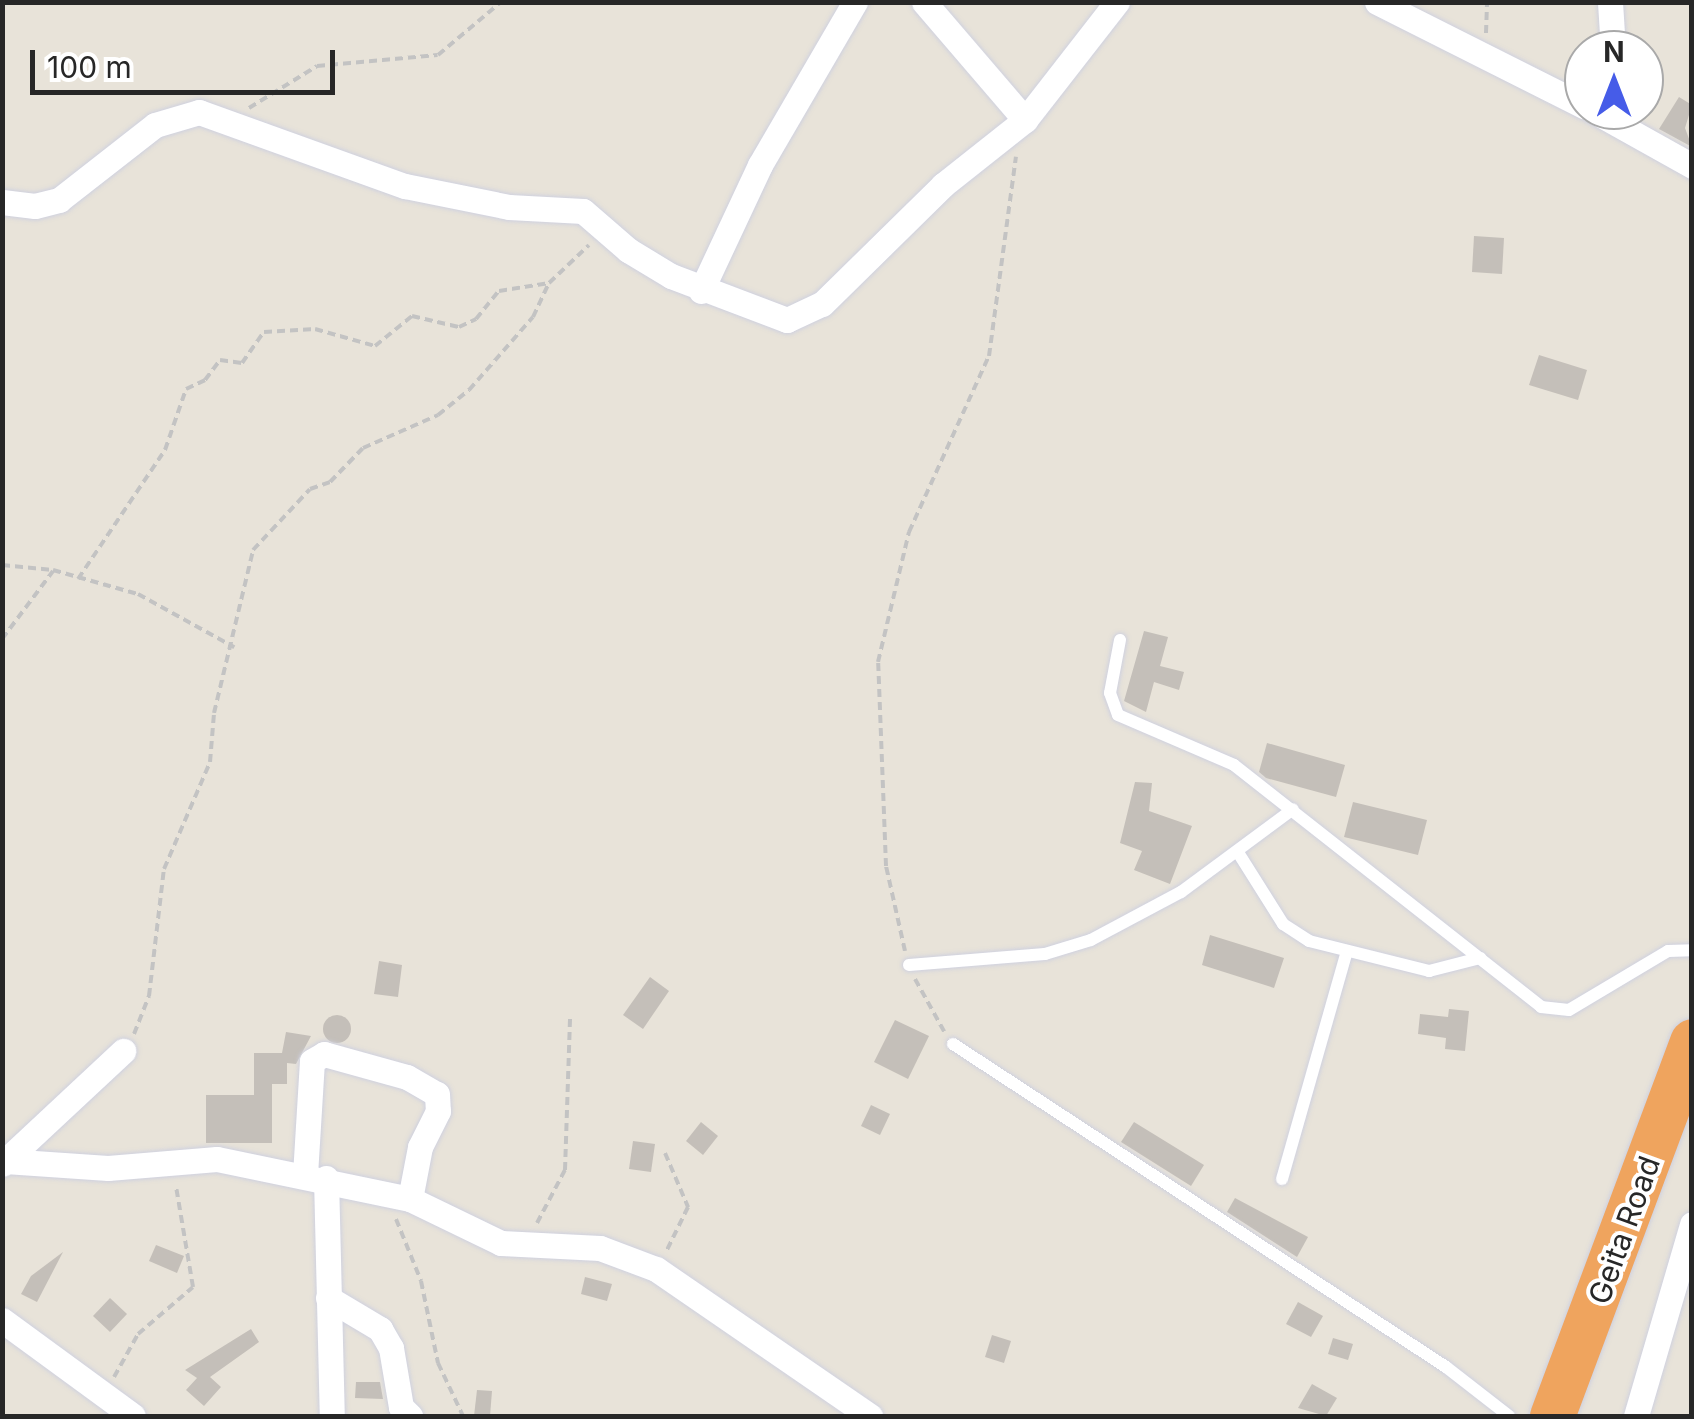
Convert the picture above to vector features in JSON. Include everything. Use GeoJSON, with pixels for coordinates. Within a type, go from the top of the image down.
{"type":"FeatureCollection","features":[{"type":"Feature","properties":{"kind":"highway","name":"Geita Road"},"geometry":{"type":"LineString","coordinates":[[1552,1416],[1692,1042]]}},
{"type":"Feature","properties":{"kind":"street"},"geometry":{"type":"LineString","coordinates":[[700,291],[760,164],[855,2]]}},
{"type":"Feature","properties":{"kind":"street"},"geometry":{"type":"LineString","coordinates":[[924,2],[1024,120]]}},
{"type":"Feature","properties":{"kind":"street"},"geometry":{"type":"LineString","coordinates":[[2,202],[35,206],[60,200],[172,116],[199,112],[406,186],[509,207],[583,211],[602,231],[700,291],[768,317],[808,316],[943,186],[1024,120],[1117,2]]}},
{"type":"Feature","properties":{"kind":"street"},"geometry":{"type":"LineString","coordinates":[[1377,2],[1564,96]]}},
{"type":"Feature","properties":{"kind":"street"},"geometry":{"type":"LineString","coordinates":[[1610,2],[1612,30]]}},
{"type":"Feature","properties":{"kind":"street"},"geometry":{"type":"LineString","coordinates":[[1628,130],[1692,166]]}},
{"type":"Feature","properties":{"kind":"street"},"geometry":{"type":"LineString","coordinates":[[4,1163],[123,1050]]}},
{"type":"Feature","properties":{"kind":"street"},"geometry":{"type":"LineString","coordinates":[[332,1416],[312,1061],[324,1054],[407,1077],[437,1094],[438,1111],[398,1198]]}},
{"type":"Feature","properties":{"kind":"street"},"geometry":{"type":"LineString","coordinates":[[4,1163],[90,1168],[205,1158],[316,1176],[398,1198],[484,1238],[526,1245],[600,1248],[656,1269],[870,1416]]}},
{"type":"Feature","properties":{"kind":"street"},"geometry":{"type":"LineString","coordinates":[[1636,1416],[1692,1224]]}},
{"type":"Feature","properties":{"kind":"street"},"geometry":{"type":"LineString","coordinates":[[328,1298],[380,1329],[390,1348],[402,1407],[410,1416]]}},
{"type":"Feature","properties":{"kind":"street"},"geometry":{"type":"LineString","coordinates":[[2,1320],[105,1392],[132,1416]]}},
{"type":"Feature","properties":{"kind":"lane"},"geometry":{"type":"LineString","coordinates":[[1120,640],[1110,692],[1118,714],[1234,765],[1541,1007],[1564,1012],[1668,952],[1692,950]]}},
{"type":"Feature","properties":{"kind":"lane"},"geometry":{"type":"LineString","coordinates":[[909,965],[1045,954],[1091,940],[1239,854],[1293,809]]}},
{"type":"Feature","properties":{"kind":"lane"},"geometry":{"type":"LineString","coordinates":[[1239,854],[1283,924],[1308,941],[1429,971],[1480,958]]}},
{"type":"Feature","properties":{"kind":"lane"},"geometry":{"type":"LineString","coordinates":[[1282,1180],[1347,951]]}},
{"type":"Feature","properties":{"kind":"lane"},"geometry":{"type":"LineString","coordinates":[[953,1044],[1446,1368],[1509,1416]]}},
{"type":"Feature","properties":{"kind":"path"},"geometry":{"type":"LineString","coordinates":[[229,123],[306,70],[344,59],[438,54],[501,2]]}},
{"type":"Feature","properties":{"kind":"path"},"geometry":{"type":"LineString","coordinates":[[953,1044],[909,965],[886,866],[878,662],[908,532],[949,456],[989,356],[1002,290],[1006,197],[1024,120]]}},
{"type":"Feature","properties":{"kind":"path"},"geometry":{"type":"LineString","coordinates":[[123,1050],[149,996],[164,869],[206,774],[253,550],[310,489],[330,482],[363,448],[438,415],[469,390],[533,317],[549,283],[602,231]]}},
{"type":"Feature","properties":{"kind":"path"},"geometry":{"type":"LineString","coordinates":[[78,579],[164,450],[186,389],[205,380],[220,360],[239,365],[264,332],[315,329],[374,346],[412,316],[460,326],[476,320],[499,291],[549,283]]}},
{"type":"Feature","properties":{"kind":"path"},"geometry":{"type":"LineString","coordinates":[[2,565],[53,570],[138,594],[234,647]]}},
{"type":"Feature","properties":{"kind":"path"},"geometry":{"type":"LineString","coordinates":[[2,639],[53,570]]}},
{"type":"Feature","properties":{"kind":"path"},"geometry":{"type":"LineString","coordinates":[[526,1245],[565,1170],[570,1016]]}},
{"type":"Feature","properties":{"kind":"path"},"geometry":{"type":"LineString","coordinates":[[656,1269],[688,1208],[665,1153]]}},
{"type":"Feature","properties":{"kind":"path"},"geometry":{"type":"LineString","coordinates":[[105,1392],[138,1334],[195,1281],[177,1188],[165,1164]]}},
{"type":"Feature","properties":{"kind":"path"},"geometry":{"type":"LineString","coordinates":[[398,1198],[438,1364],[463,1416]]}},
{"type":"Feature","properties":{"kind":"building"},"geometry":{"type":"Polygon","coordinates":[[[1679,97],[1692,105],[1685,128],[1692,147],[1661,130],[1679,97]]]}},
{"type":"Feature","properties":{"kind":"building"},"geometry":{"type":"Polygon","coordinates":[[[1474,236],[1504,238],[1502,274],[1472,272],[1474,236]]]}},
{"type":"Feature","properties":{"kind":"building"},"geometry":{"type":"Polygon","coordinates":[[[1539,355],[1587,370],[1578,400],[1529,385],[1539,355]]]}},
{"type":"Feature","properties":{"kind":"building"},"geometry":{"type":"Polygon","coordinates":[[[1144,631],[1168,637],[1160,666],[1184,672],[1179,690],[1154,682],[1146,712],[1124,701],[1144,631]]]}},
{"type":"Feature","properties":{"kind":"building"},"geometry":{"type":"Polygon","coordinates":[[[1267,743],[1345,765],[1336,797],[1266,778],[1259,772],[1267,743]]]}},
{"type":"Feature","properties":{"kind":"building"},"geometry":{"type":"Polygon","coordinates":[[[1135,782],[1152,783],[1149,811],[1192,826],[1170,884],[1134,870],[1142,851],[1120,843],[1135,782]]]}},
{"type":"Feature","properties":{"kind":"building"},"geometry":{"type":"Polygon","coordinates":[[[1353,802],[1427,820],[1418,855],[1344,837],[1353,802]]]}},
{"type":"Feature","properties":{"kind":"building"},"geometry":{"type":"Polygon","coordinates":[[[1210,935],[1284,958],[1274,988],[1202,965],[1210,935]]]}},
{"type":"Feature","properties":{"kind":"building"},"geometry":{"type":"Polygon","coordinates":[[[379,961],[402,965],[398,997],[374,994],[379,961]]]}},
{"type":"Feature","properties":{"kind":"building"},"geometry":{"type":"Polygon","coordinates":[[[650,977],[669,991],[643,1029],[623,1015],[650,977]]]}},
{"type":"Feature","properties":{"kind":"building"},"geometry":{"type":"Polygon","coordinates":[[[1449,1009],[1469,1011],[1465,1051],[1445,1049],[1446,1038],[1418,1034],[1420,1014],[1448,1017],[1449,1009]]]}},
{"type":"Feature","properties":{"kind":"building"},"geometry":{"type":"Polygon","coordinates":[[[337,1015],[347,1019],[351,1029],[347,1039],[337,1043],[327,1039],[323,1029],[327,1019],[337,1015]]]}},
{"type":"Feature","properties":{"kind":"building"},"geometry":{"type":"Polygon","coordinates":[[[895,1020],[929,1036],[908,1079],[874,1062],[895,1020]]]}},
{"type":"Feature","properties":{"kind":"building"},"geometry":{"type":"Polygon","coordinates":[[[286,1032],[311,1036],[296,1064],[287,1063],[287,1084],[272,1084],[272,1143],[206,1143],[206,1095],[254,1095],[254,1053],[282,1053],[286,1032]]]}},
{"type":"Feature","properties":{"kind":"building"},"geometry":{"type":"Polygon","coordinates":[[[871,1105],[890,1114],[880,1135],[861,1126],[871,1105]]]}},
{"type":"Feature","properties":{"kind":"building"},"geometry":{"type":"Polygon","coordinates":[[[701,1122],[718,1136],[703,1155],[686,1141],[701,1122]]]}},
{"type":"Feature","properties":{"kind":"building"},"geometry":{"type":"Polygon","coordinates":[[[1134,1122],[1204,1165],[1191,1186],[1121,1142],[1134,1122]]]}},
{"type":"Feature","properties":{"kind":"building"},"geometry":{"type":"Polygon","coordinates":[[[633,1141],[655,1144],[651,1172],[629,1169],[633,1141]]]}},
{"type":"Feature","properties":{"kind":"building"},"geometry":{"type":"Polygon","coordinates":[[[1235,1198],[1308,1237],[1297,1257],[1227,1212],[1235,1198]]]}},
{"type":"Feature","properties":{"kind":"building"},"geometry":{"type":"Polygon","coordinates":[[[156,1245],[184,1256],[177,1273],[149,1261],[156,1245]]]}},
{"type":"Feature","properties":{"kind":"building"},"geometry":{"type":"Polygon","coordinates":[[[63,1252],[37,1302],[21,1294],[31,1276],[63,1252]]]}},
{"type":"Feature","properties":{"kind":"building"},"geometry":{"type":"Polygon","coordinates":[[[585,1277],[612,1284],[607,1301],[581,1294],[585,1277]]]}},
{"type":"Feature","properties":{"kind":"building"},"geometry":{"type":"Polygon","coordinates":[[[110,1298],[127,1314],[110,1332],[93,1316],[110,1298]]]}},
{"type":"Feature","properties":{"kind":"building"},"geometry":{"type":"Polygon","coordinates":[[[1298,1302],[1323,1316],[1311,1337],[1286,1324],[1298,1302]]]}},
{"type":"Feature","properties":{"kind":"building"},"geometry":{"type":"Polygon","coordinates":[[[251,1329],[259,1342],[210,1377],[221,1387],[204,1406],[186,1390],[197,1378],[185,1370],[251,1329]]]}},
{"type":"Feature","properties":{"kind":"building"},"geometry":{"type":"Polygon","coordinates":[[[992,1335],[1011,1341],[1004,1363],[985,1357],[992,1335]]]}},
{"type":"Feature","properties":{"kind":"building"},"geometry":{"type":"Polygon","coordinates":[[[1333,1338],[1353,1344],[1348,1360],[1328,1354],[1333,1338]]]}},
{"type":"Feature","properties":{"kind":"building"},"geometry":{"type":"Polygon","coordinates":[[[356,1382],[380,1382],[383,1399],[355,1398],[356,1382]]]}},
{"type":"Feature","properties":{"kind":"building"},"geometry":{"type":"Polygon","coordinates":[[[1312,1384],[1337,1398],[1326,1416],[1298,1408],[1312,1384]]]}},
{"type":"Feature","properties":{"kind":"building"},"geometry":{"type":"Polygon","coordinates":[[[477,1390],[492,1391],[490,1416],[474,1416],[477,1390]]]}}]}
